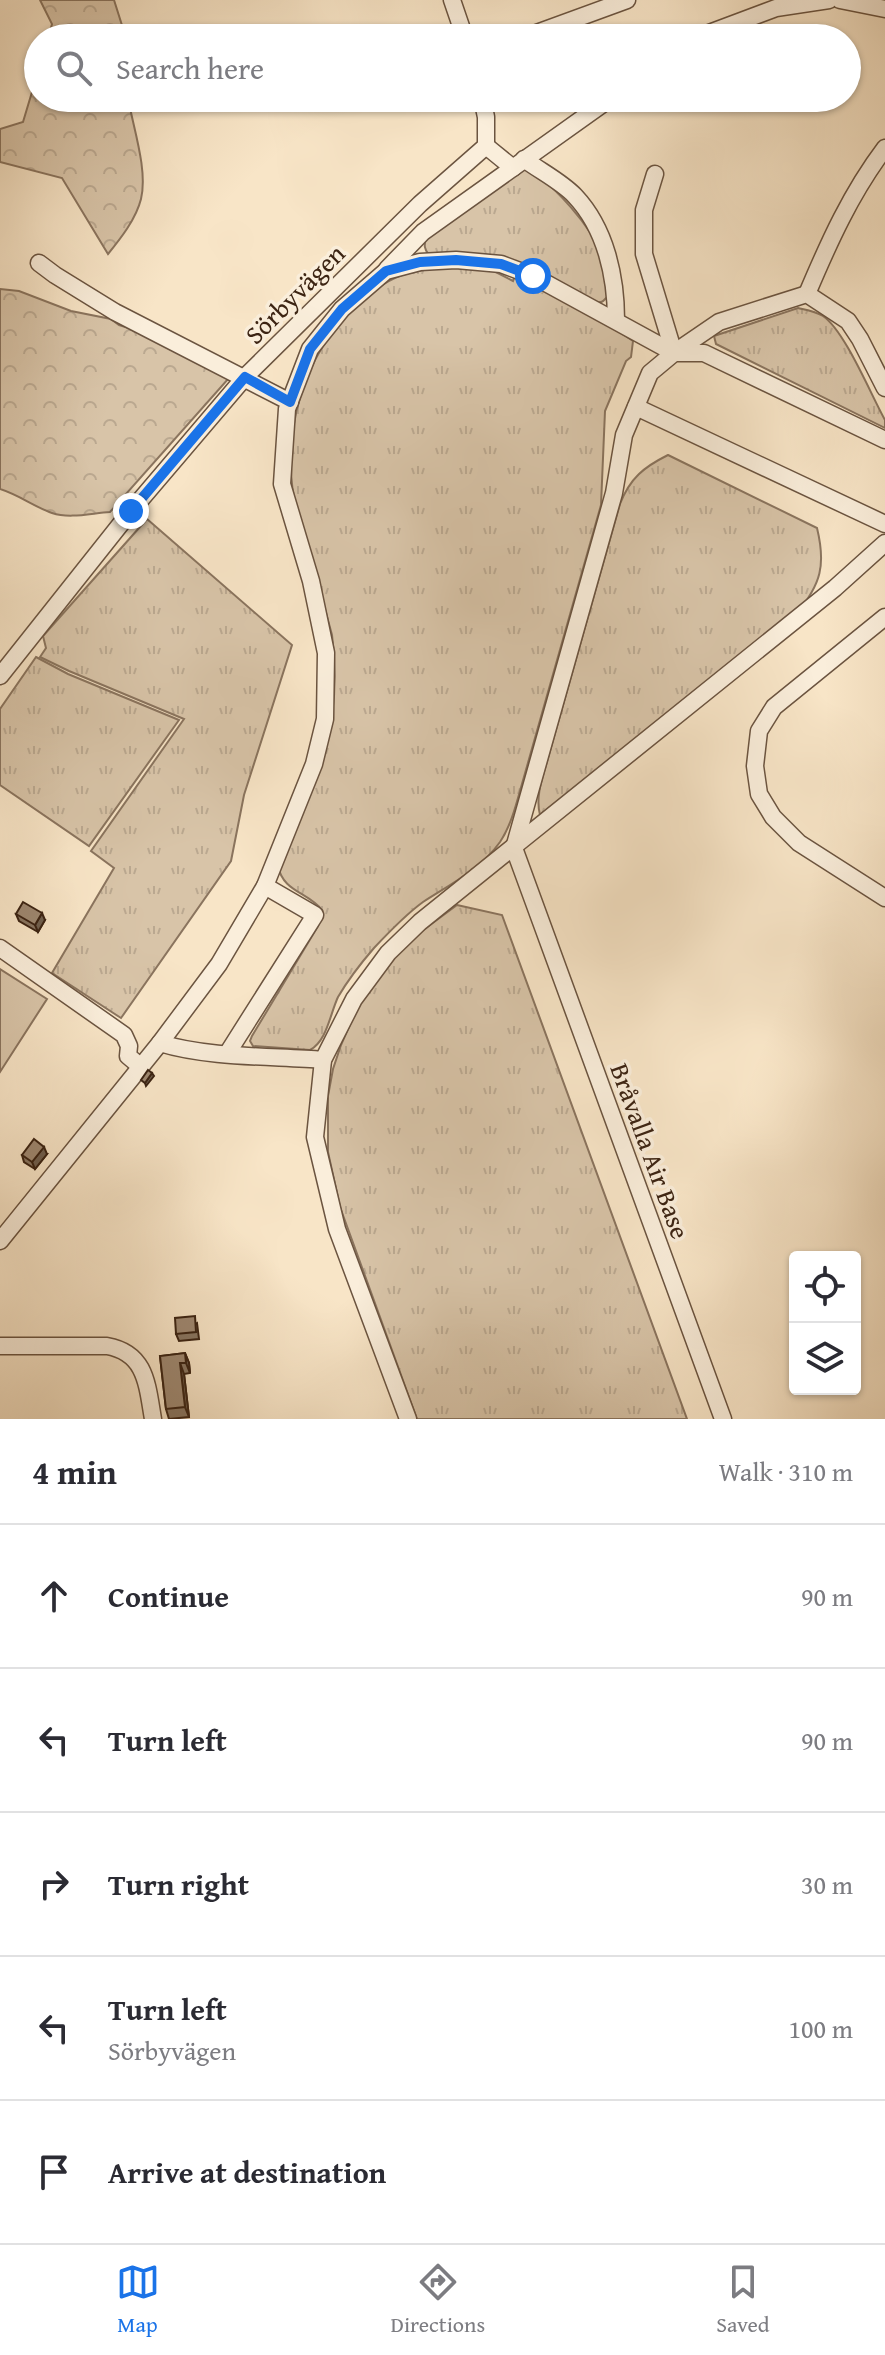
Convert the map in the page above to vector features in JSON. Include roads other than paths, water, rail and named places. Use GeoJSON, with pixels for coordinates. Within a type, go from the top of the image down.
{"type":"FeatureCollection","features":[{"type":"Feature","properties":{"kind":"street"},"geometry":{"type":"LineString","coordinates":[[452,0],[460,24]]}},
{"type":"Feature","properties":{"kind":"street"},"geometry":{"type":"LineString","coordinates":[[561,24],[627,0]]}},
{"type":"Feature","properties":{"kind":"street"},"geometry":{"type":"LineString","coordinates":[[733,24],[776,8],[829,0]]}},
{"type":"Feature","properties":{"kind":"street"},"geometry":{"type":"LineString","coordinates":[[840,0],[885,9]]}},
{"type":"Feature","properties":{"kind":"street"},"geometry":{"type":"LineString","coordinates":[[485,112],[486,146],[575,196],[601,234],[616,290],[616,320]]}},
{"type":"Feature","properties":{"kind":"street"},"geometry":{"type":"LineString","coordinates":[[0,1241],[160,1043],[219,964],[265,886],[314,764],[325,719],[326,653],[311,581],[282,484],[287,409],[310,349],[342,309],[386,271],[423,232],[591,112]]}},
{"type":"Feature","properties":{"kind":"street","name":"Sörbyvägen"},"geometry":{"type":"LineString","coordinates":[[0,676],[83,569],[245,377],[420,204],[486,146]]}},
{"type":"Feature","properties":{"kind":"street"},"geometry":{"type":"LineString","coordinates":[[807,294],[833,230],[865,174],[885,148]]}},
{"type":"Feature","properties":{"kind":"street"},"geometry":{"type":"LineString","coordinates":[[655,174],[644,210],[644,254],[674,353]]}},
{"type":"Feature","properties":{"kind":"street"},"geometry":{"type":"LineString","coordinates":[[386,271],[420,262],[444,260],[501,264],[533,276],[674,353],[704,353],[885,440]]}},
{"type":"Feature","properties":{"kind":"street"},"geometry":{"type":"LineString","coordinates":[[39,263],[115,312],[290,402]]}},
{"type":"Feature","properties":{"kind":"street"},"geometry":{"type":"LineString","coordinates":[[514,848],[614,493],[624,435],[650,373],[719,322],[807,294]]}},
{"type":"Feature","properties":{"kind":"street"},"geometry":{"type":"LineString","coordinates":[[807,294],[848,321],[885,388]]}},
{"type":"Feature","properties":{"kind":"street"},"geometry":{"type":"LineString","coordinates":[[636,407],[885,524]]}},
{"type":"Feature","properties":{"kind":"street"},"geometry":{"type":"LineString","coordinates":[[408,1419],[337,1229],[315,1137],[323,1060],[354,999],[388,953],[420,922],[835,588],[885,543]]}},
{"type":"Feature","properties":{"kind":"street"},"geometry":{"type":"LineString","coordinates":[[885,617],[774,707],[759,731],[755,766],[759,794],[773,817],[799,843],[885,898]]}},
{"type":"Feature","properties":{"kind":"street","name":"Bråvalla Air Base"},"geometry":{"type":"LineString","coordinates":[[514,848],[723,1419]]}},
{"type":"Feature","properties":{"kind":"street"},"geometry":{"type":"LineString","coordinates":[[227,1054],[315,915],[265,886]]}},
{"type":"Feature","properties":{"kind":"street"},"geometry":{"type":"LineString","coordinates":[[0,948],[124,1035],[129,1046],[128,1056],[140,1066]]}},
{"type":"Feature","properties":{"kind":"street"},"geometry":{"type":"LineString","coordinates":[[160,1043],[227,1054],[323,1060]]}},
{"type":"Feature","properties":{"kind":"street"},"geometry":{"type":"LineString","coordinates":[[0,1346],[107,1346],[123,1349],[136,1359],[147,1387],[153,1419]]}}]}
